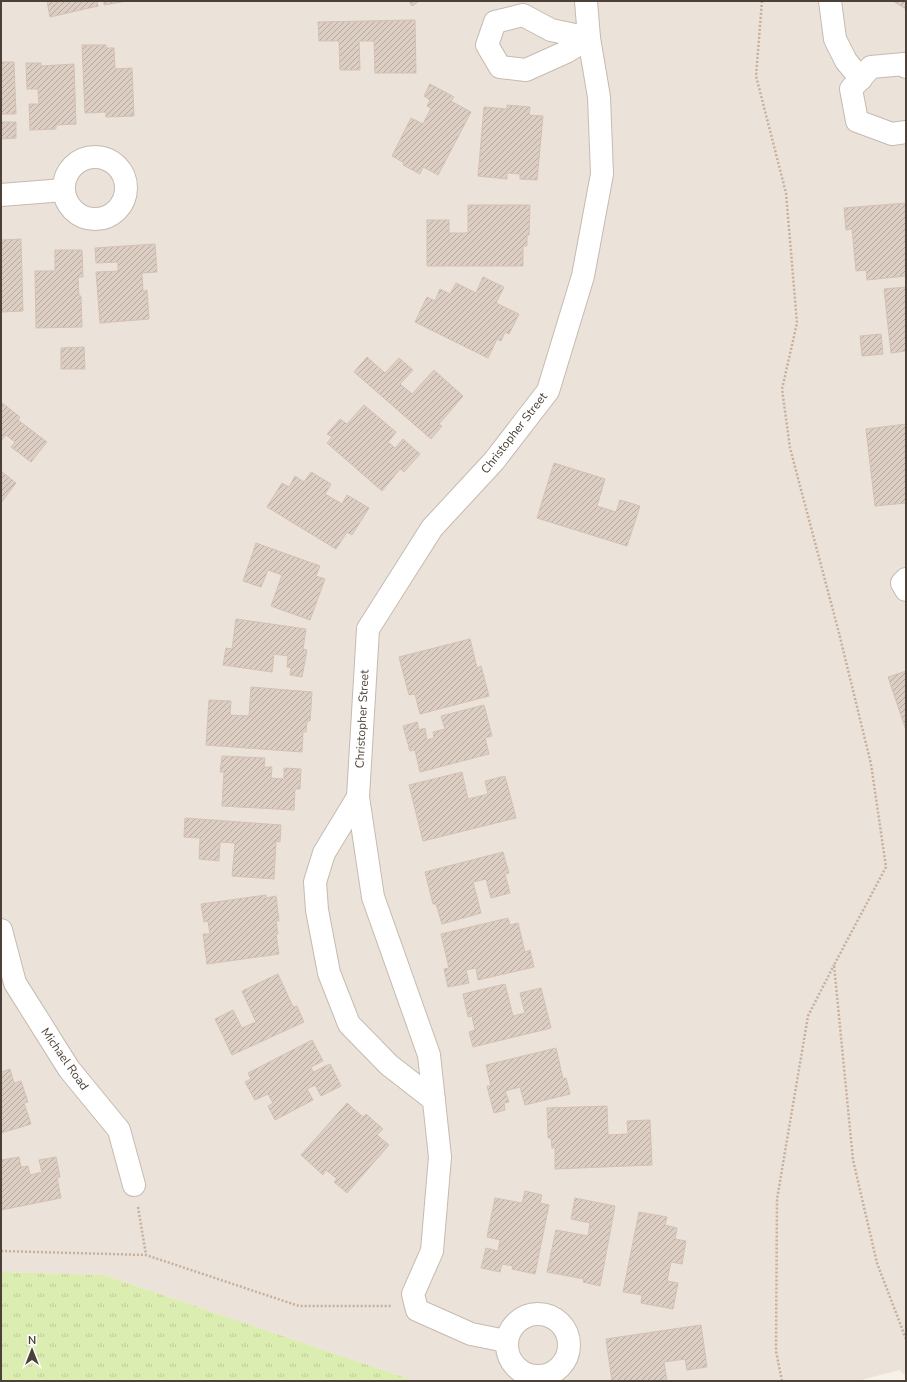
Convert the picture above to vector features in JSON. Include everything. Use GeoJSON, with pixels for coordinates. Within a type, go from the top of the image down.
{"type":"FeatureCollection","features":[{"type":"Feature","properties":{"kind":"street","name":"Christopher Street"},"geometry":{"type":"LineString","coordinates":[[416,1306],[413,1294],[432,1250],[440,1157],[429,1055],[373,897],[358,797],[368,629],[432,528],[494,461],[548,391],[583,276],[602,174],[599,97],[589,38],[586,1]]}},
{"type":"Feature","properties":{"kind":"street"},"geometry":{"type":"LineString","coordinates":[[830,1],[835,39],[846,61],[861,79]]}},
{"type":"Feature","properties":{"kind":"street"},"geometry":{"type":"LineString","coordinates":[[906,67],[904,64],[871,67],[851,90],[857,121],[892,134],[906,132]]}},
{"type":"Feature","properties":{"kind":"street"},"geometry":{"type":"LineString","coordinates":[[1,194],[64,190]]}},
{"type":"Feature","properties":{"kind":"street"},"geometry":{"type":"LineString","coordinates":[[906,579],[902,583],[906,590]]}},
{"type":"Feature","properties":{"kind":"street","name":"Christopher Street"},"geometry":{"type":"LineString","coordinates":[[358,797],[324,853],[315,882],[317,910],[329,973],[349,1024],[390,1065],[434,1100]]}},
{"type":"Feature","properties":{"kind":"street","name":"Michael Road"},"geometry":{"type":"LineString","coordinates":[[1,930],[15,983],[69,1069],[119,1130],[134,1185]]}},
{"type":"Feature","properties":{"kind":"street"},"geometry":{"type":"LineString","coordinates":[[416,1306],[417,1310],[471,1334],[506,1341]]}},
{"type":"Feature","properties":{"kind":"street"},"geometry":{"type":"LineString","coordinates":[[536,1314],[547,1315],[556,1320],[564,1328],[568,1337],[569,1348],[566,1359],[555,1377],[532,1377],[523,1373],[515,1368],[508,1355],[506,1350],[506,1341],[510,1331],[516,1322],[526,1316],[536,1314]]}},
{"type":"Feature","properties":{"kind":"path"},"geometry":{"type":"LineString","coordinates":[[762,1],[756,76],[786,193],[796,323],[782,389],[790,448],[839,633],[871,764],[886,867],[808,1016],[777,1199],[776,1351],[782,1381]]}},
{"type":"Feature","properties":{"kind":"path"},"geometry":{"type":"LineString","coordinates":[[834,965],[853,1160],[877,1263],[906,1339]]}},
{"type":"Feature","properties":{"kind":"path"},"geometry":{"type":"LineString","coordinates":[[134,1185],[146,1255]]}},
{"type":"Feature","properties":{"kind":"path"},"geometry":{"type":"LineString","coordinates":[[1,1251],[146,1255],[299,1306],[416,1306]]}},
{"type":"Feature","properties":{"kind":"shaded area"},"geometry":{"type":"Polygon","coordinates":[[[1,1],[906,1],[906,1376],[899,1370],[858,1381],[415,1381],[104,1275],[1,1272],[1,1]]]}},
{"type":"Feature","properties":{"kind":"green space"},"geometry":{"type":"Polygon","coordinates":[[[1,1272],[104,1275],[415,1381],[1,1381],[1,1272]]]}},
{"type":"Feature","properties":{"kind":"building"},"geometry":{"type":"Polygon","coordinates":[[[47,1],[97,1],[98,6],[50,17],[47,1]]]}},
{"type":"Feature","properties":{"kind":"building"},"geometry":{"type":"Polygon","coordinates":[[[104,1],[127,1],[104,5],[104,1]]]}},
{"type":"Feature","properties":{"kind":"building"},"geometry":{"type":"Polygon","coordinates":[[[409,1],[419,1],[412,6],[409,1]]]}},
{"type":"Feature","properties":{"kind":"building"},"geometry":{"type":"Polygon","coordinates":[[[893,1],[906,1],[906,9],[893,1]]]}},
{"type":"Feature","properties":{"kind":"building"},"geometry":{"type":"Polygon","coordinates":[[[415,20],[416,73],[375,73],[374,41],[359,41],[360,70],[340,70],[339,41],[319,41],[318,22],[415,20]]]}},
{"type":"Feature","properties":{"kind":"building"},"geometry":{"type":"Polygon","coordinates":[[[82,45],[106,45],[106,48],[114,48],[115,69],[132,68],[134,116],[106,117],[106,112],[85,113],[82,45]]]}},
{"type":"Feature","properties":{"kind":"building"},"geometry":{"type":"Polygon","coordinates":[[[1,62],[14,62],[16,114],[1,114],[1,62]]]}},
{"type":"Feature","properties":{"kind":"building"},"geometry":{"type":"Polygon","coordinates":[[[26,63],[41,63],[41,66],[74,64],[76,124],[56,125],[56,129],[30,130],[29,104],[39,104],[38,89],[27,89],[26,63]]]}},
{"type":"Feature","properties":{"kind":"building"},"geometry":{"type":"Polygon","coordinates":[[[430,84],[454,97],[451,101],[471,112],[438,175],[423,167],[420,174],[403,165],[404,163],[392,156],[411,118],[423,124],[431,108],[427,106],[430,100],[424,96],[430,84]]]}},
{"type":"Feature","properties":{"kind":"building"},"geometry":{"type":"Polygon","coordinates":[[[507,105],[530,107],[529,115],[543,116],[537,180],[520,179],[520,174],[507,173],[507,179],[478,176],[484,107],[507,109],[507,105]]]}},
{"type":"Feature","properties":{"kind":"building"},"geometry":{"type":"Polygon","coordinates":[[[1,122],[16,122],[16,138],[1,139],[1,122]]]}},
{"type":"Feature","properties":{"kind":"building"},"geometry":{"type":"Polygon","coordinates":[[[906,203],[906,276],[867,280],[866,270],[856,271],[852,229],[846,230],[844,208],[906,203]]]}},
{"type":"Feature","properties":{"kind":"building"},"geometry":{"type":"Polygon","coordinates":[[[468,205],[530,205],[529,235],[527,235],[527,246],[523,246],[523,266],[427,266],[427,220],[449,220],[449,233],[468,233],[468,205]]]}},
{"type":"Feature","properties":{"kind":"building"},"geometry":{"type":"Polygon","coordinates":[[[21,239],[23,311],[1,312],[1,240],[21,239]]]}},
{"type":"Feature","properties":{"kind":"building"},"geometry":{"type":"Polygon","coordinates":[[[155,244],[157,272],[142,273],[143,291],[147,290],[149,319],[100,323],[96,272],[118,271],[118,262],[96,263],[95,248],[155,244]]]}},
{"type":"Feature","properties":{"kind":"building"},"geometry":{"type":"Polygon","coordinates":[[[55,250],[82,250],[83,277],[78,277],[79,296],[81,296],[82,327],[36,328],[35,271],[55,271],[55,250]]]}},
{"type":"Feature","properties":{"kind":"building"},"geometry":{"type":"Polygon","coordinates":[[[483,277],[504,287],[496,303],[519,314],[509,334],[505,332],[501,341],[497,339],[488,358],[415,322],[427,297],[435,301],[440,289],[450,294],[456,283],[476,293],[483,277]]]}},
{"type":"Feature","properties":{"kind":"building"},"geometry":{"type":"Polygon","coordinates":[[[906,287],[906,351],[891,353],[884,289],[906,287]]]}},
{"type":"Feature","properties":{"kind":"building"},"geometry":{"type":"Polygon","coordinates":[[[881,334],[883,354],[862,356],[860,336],[881,334]]]}},
{"type":"Feature","properties":{"kind":"building"},"geometry":{"type":"Polygon","coordinates":[[[84,347],[85,369],[61,369],[61,348],[84,347]]]}},
{"type":"Feature","properties":{"kind":"building"},"geometry":{"type":"Polygon","coordinates":[[[367,357],[385,373],[399,358],[413,370],[400,384],[412,394],[434,370],[463,396],[439,424],[442,426],[431,439],[354,372],[367,357]]]}},
{"type":"Feature","properties":{"kind":"building"},"geometry":{"type":"Polygon","coordinates":[[[2,403],[20,417],[18,420],[47,442],[31,462],[11,447],[15,442],[6,435],[1,441],[2,403]]]}},
{"type":"Feature","properties":{"kind":"building"},"geometry":{"type":"Polygon","coordinates":[[[364,405],[396,432],[388,442],[395,448],[403,439],[420,454],[404,472],[400,469],[382,491],[327,443],[332,437],[327,434],[340,419],[347,424],[364,405]]]}},
{"type":"Feature","properties":{"kind":"building"},"geometry":{"type":"Polygon","coordinates":[[[906,424],[906,503],[875,506],[866,429],[906,424]]]}},
{"type":"Feature","properties":{"kind":"building"},"geometry":{"type":"Polygon","coordinates":[[[554,463],[605,479],[597,506],[616,512],[620,500],[640,506],[627,546],[537,518],[554,463]]]}},
{"type":"Feature","properties":{"kind":"building"},"geometry":{"type":"Polygon","coordinates":[[[1,471],[16,483],[1,503],[1,471]]]}},
{"type":"Feature","properties":{"kind":"building"},"geometry":{"type":"Polygon","coordinates":[[[311,472],[331,484],[325,494],[342,504],[347,495],[369,508],[352,535],[347,532],[336,549],[267,507],[282,483],[289,487],[295,476],[304,482],[311,472]]]}},
{"type":"Feature","properties":{"kind":"building"},"geometry":{"type":"Polygon","coordinates":[[[256,543],[320,566],[316,576],[325,579],[310,620],[271,606],[282,575],[268,570],[261,587],[243,581],[256,543]]]}},
{"type":"Feature","properties":{"kind":"building"},"geometry":{"type":"Polygon","coordinates":[[[236,619],[306,629],[303,649],[307,650],[302,677],[290,675],[291,668],[287,667],[288,656],[274,654],[272,672],[223,665],[226,648],[232,649],[236,619]]]}},
{"type":"Feature","properties":{"kind":"building"},"geometry":{"type":"Polygon","coordinates":[[[470,639],[477,668],[481,666],[489,696],[420,714],[415,694],[409,695],[399,657],[470,639]]]}},
{"type":"Feature","properties":{"kind":"building"},"geometry":{"type":"Polygon","coordinates":[[[906,671],[906,730],[888,677],[906,671]]]}},
{"type":"Feature","properties":{"kind":"building"},"geometry":{"type":"Polygon","coordinates":[[[251,687],[312,692],[310,721],[307,721],[306,732],[303,732],[302,752],[206,745],[209,700],[231,701],[230,715],[249,716],[251,687]]]}},
{"type":"Feature","properties":{"kind":"building"},"geometry":{"type":"Polygon","coordinates":[[[484,705],[492,736],[485,738],[489,754],[420,772],[415,750],[410,751],[403,726],[417,722],[419,730],[425,728],[427,740],[434,738],[433,732],[445,729],[441,716],[484,705]]]}},
{"type":"Feature","properties":{"kind":"building"},"geometry":{"type":"Polygon","coordinates":[[[222,756],[265,758],[264,767],[272,767],[271,778],[284,779],[284,768],[301,769],[300,789],[295,789],[294,810],[222,806],[224,772],[220,772],[222,756]]]}},
{"type":"Feature","properties":{"kind":"building"},"geometry":{"type":"Polygon","coordinates":[[[462,772],[468,799],[488,794],[485,781],[505,776],[516,818],[423,841],[409,785],[462,772]]]}},
{"type":"Feature","properties":{"kind":"building"},"geometry":{"type":"Polygon","coordinates":[[[185,818],[281,825],[280,842],[276,841],[274,879],[232,876],[235,843],[220,842],[219,861],[199,859],[200,838],[184,837],[185,818]]]}},
{"type":"Feature","properties":{"kind":"building"},"geometry":{"type":"Polygon","coordinates":[[[503,852],[509,873],[505,874],[510,893],[491,898],[486,879],[473,882],[481,913],[442,924],[436,904],[433,904],[425,872],[503,852]]]}},
{"type":"Feature","properties":{"kind":"building"},"geometry":{"type":"Polygon","coordinates":[[[266,895],[266,898],[276,896],[279,921],[276,921],[278,934],[276,934],[279,954],[207,964],[203,934],[210,934],[208,921],[204,922],[201,904],[266,895]]]}},
{"type":"Feature","properties":{"kind":"building"},"geometry":{"type":"Polygon","coordinates":[[[508,918],[510,925],[518,923],[525,952],[530,950],[534,967],[478,980],[476,968],[466,970],[469,983],[448,987],[444,969],[449,968],[441,934],[508,918]]]}},
{"type":"Feature","properties":{"kind":"building"},"geometry":{"type":"Polygon","coordinates":[[[278,974],[293,1007],[297,1006],[304,1022],[232,1055],[215,1019],[233,1010],[242,1028],[256,1022],[242,991],[278,974]]]}},
{"type":"Feature","properties":{"kind":"building"},"geometry":{"type":"Polygon","coordinates":[[[505,984],[513,1016],[525,1013],[520,993],[541,988],[551,1028],[473,1047],[469,1032],[475,1030],[472,1016],[468,1017],[463,994],[505,984]]]}},
{"type":"Feature","properties":{"kind":"building"},"geometry":{"type":"Polygon","coordinates":[[[312,1040],[323,1061],[311,1067],[313,1072],[330,1064],[341,1086],[321,1096],[315,1085],[307,1089],[313,1100],[275,1120],[268,1106],[273,1103],[268,1094],[255,1100],[245,1082],[251,1079],[248,1073],[312,1040]]]}},
{"type":"Feature","properties":{"kind":"building"},"geometry":{"type":"Polygon","coordinates":[[[556,1048],[563,1079],[566,1078],[570,1094],[525,1105],[520,1087],[505,1091],[509,1102],[504,1103],[505,1110],[494,1113],[487,1086],[491,1086],[486,1065],[556,1048]]]}},
{"type":"Feature","properties":{"kind":"building"},"geometry":{"type":"Polygon","coordinates":[[[10,1069],[14,1083],[21,1081],[28,1102],[24,1103],[31,1124],[1,1133],[1,1072],[10,1069]]]}},
{"type":"Feature","properties":{"kind":"building"},"geometry":{"type":"Polygon","coordinates":[[[347,1103],[363,1117],[366,1114],[383,1129],[377,1135],[389,1145],[347,1193],[334,1182],[337,1179],[326,1170],[323,1175],[301,1155],[347,1103]]]}},
{"type":"Feature","properties":{"kind":"building"},"geometry":{"type":"Polygon","coordinates":[[[607,1106],[608,1135],[628,1134],[627,1121],[650,1120],[652,1165],[555,1169],[555,1148],[552,1148],[551,1138],[548,1138],[547,1108],[607,1106]]]}},
{"type":"Feature","properties":{"kind":"building"},"geometry":{"type":"Polygon","coordinates":[[[19,1157],[21,1167],[28,1166],[30,1175],[42,1172],[39,1160],[56,1157],[60,1177],[57,1178],[61,1198],[1,1210],[1,1160],[19,1157]]]}},
{"type":"Feature","properties":{"kind":"building"},"geometry":{"type":"Polygon","coordinates":[[[525,1191],[542,1195],[540,1203],[549,1205],[535,1274],[512,1269],[513,1266],[502,1264],[500,1272],[481,1268],[486,1248],[498,1251],[500,1240],[487,1237],[495,1198],[522,1203],[525,1191]]]}},
{"type":"Feature","properties":{"kind":"building"},"geometry":{"type":"Polygon","coordinates":[[[575,1198],[615,1206],[600,1286],[583,1282],[584,1279],[547,1272],[556,1230],[588,1236],[590,1223],[571,1219],[575,1198]]]}},
{"type":"Feature","properties":{"kind":"building"},"geometry":{"type":"Polygon","coordinates":[[[639,1212],[667,1217],[665,1225],[677,1228],[675,1239],[686,1241],[682,1264],[671,1262],[667,1281],[678,1283],[673,1309],[641,1303],[642,1295],[623,1292],[639,1212]]]}},
{"type":"Feature","properties":{"kind":"building"},"geometry":{"type":"Polygon","coordinates":[[[701,1325],[707,1367],[687,1370],[685,1359],[664,1362],[667,1381],[612,1381],[606,1339],[701,1325]]]}}]}
